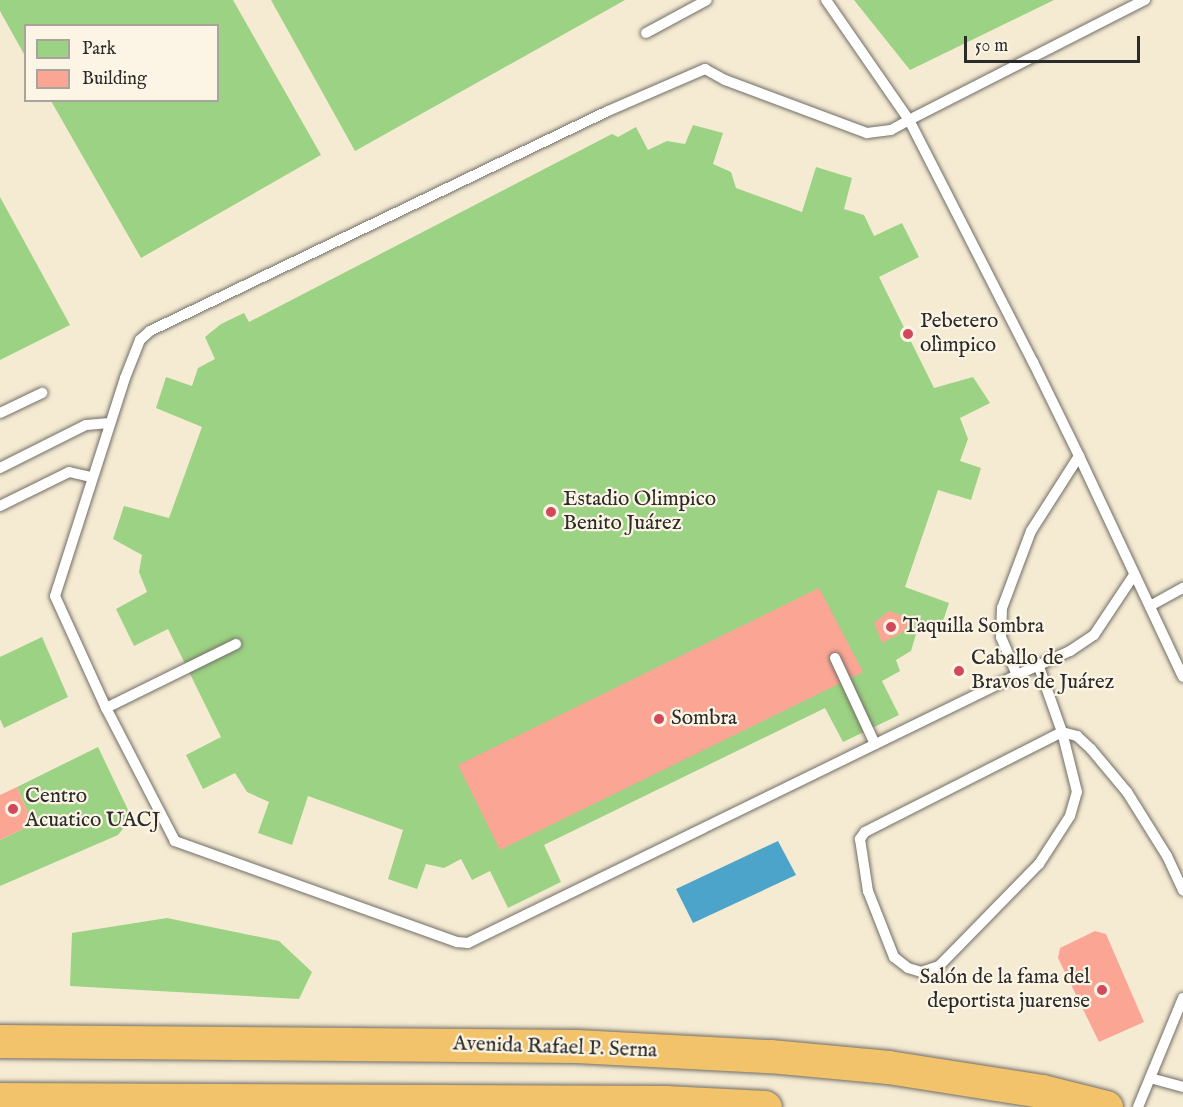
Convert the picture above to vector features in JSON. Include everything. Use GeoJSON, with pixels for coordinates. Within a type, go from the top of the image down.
{"type":"FeatureCollection","features":[{"type":"Feature","properties":{"kind":"highway","name":"Avenida Rafael P. Serna"},"geometry":{"type":"LineString","coordinates":[[0,1041],[576,1046],[770,1056],[910,1070],[1042,1091],[1106,1107]]}},
{"type":"Feature","properties":{"kind":"highway"},"geometry":{"type":"LineString","coordinates":[[0,1099],[665,1102],[765,1107]]}},
{"type":"Feature","properties":{"kind":"lane"},"geometry":{"type":"LineString","coordinates":[[646,33],[707,0]]}},
{"type":"Feature","properties":{"kind":"lane"},"geometry":{"type":"LineString","coordinates":[[826,0],[909,120],[1079,456],[1134,575],[1182,671]]}},
{"type":"Feature","properties":{"kind":"lane"},"geometry":{"type":"LineString","coordinates":[[1134,575],[1094,635],[1039,667],[1017,675],[875,744],[480,940],[457,942],[175,841],[106,708],[55,596],[91,477],[134,351],[150,331],[696,70],[713,71],[725,80],[867,133],[891,130],[1145,0]]}},
{"type":"Feature","properties":{"kind":"lane"},"geometry":{"type":"LineString","coordinates":[[0,413],[42,393]]}},
{"type":"Feature","properties":{"kind":"lane"},"geometry":{"type":"LineString","coordinates":[[0,468],[86,425],[110,423]]}},
{"type":"Feature","properties":{"kind":"lane"},"geometry":{"type":"LineString","coordinates":[[1017,675],[1001,637],[1002,608],[1027,540],[1079,456]]}},
{"type":"Feature","properties":{"kind":"lane"},"geometry":{"type":"LineString","coordinates":[[0,506],[69,472],[91,477]]}},
{"type":"Feature","properties":{"kind":"lane"},"geometry":{"type":"LineString","coordinates":[[1150,606],[1183,588]]}},
{"type":"Feature","properties":{"kind":"lane"},"geometry":{"type":"LineString","coordinates":[[106,708],[236,644]]}},
{"type":"Feature","properties":{"kind":"lane"},"geometry":{"type":"LineString","coordinates":[[835,658],[875,744]]}},
{"type":"Feature","properties":{"kind":"lane"},"geometry":{"type":"LineString","coordinates":[[1039,667],[1062,732],[1077,792],[1070,816],[1039,864],[939,966],[921,972],[908,968],[894,957],[868,891],[860,839],[865,832],[1062,732],[1077,736],[1127,792],[1167,856],[1183,891]]}},
{"type":"Feature","properties":{"kind":"lane"},"geometry":{"type":"LineString","coordinates":[[1138,1107],[1183,998]]}},
{"type":"Feature","properties":{"kind":"lane"},"geometry":{"type":"LineString","coordinates":[[1150,1078],[1183,1087]]}},
{"type":"Feature","properties":{"kind":"green space"},"geometry":{"type":"Polygon","coordinates":[[[0,0],[233,0],[321,155],[141,258],[52,102],[219,102],[219,24],[24,24],[24,54],[0,11],[0,0]]]}},
{"type":"Feature","properties":{"kind":"green space"},"geometry":{"type":"Polygon","coordinates":[[[271,0],[625,0],[355,151],[271,0]]]}},
{"type":"Feature","properties":{"kind":"green space"},"geometry":{"type":"Polygon","coordinates":[[[854,0],[1054,0],[910,70],[854,0]]]}},
{"type":"Feature","properties":{"kind":"green space","name":"Estadio Olimpico Benito Juárez"},"geometry":{"type":"Polygon","coordinates":[[[693,125],[723,133],[713,164],[731,172],[736,188],[802,212],[816,167],[852,178],[844,209],[864,215],[874,236],[902,223],[919,257],[879,277],[934,388],[973,377],[990,403],[960,418],[968,439],[960,461],[981,468],[971,500],[938,490],[905,587],[949,603],[940,630],[919,624],[911,651],[896,660],[900,671],[882,681],[899,715],[843,742],[825,708],[544,845],[561,882],[508,908],[490,871],[472,880],[461,859],[444,868],[426,864],[417,889],[388,879],[403,830],[308,796],[292,845],[258,833],[269,802],[247,792],[235,773],[203,789],[186,755],[221,737],[168,629],[134,646],[116,609],[147,592],[139,572],[142,555],[113,539],[124,506],[169,518],[202,427],[156,408],[166,377],[192,386],[198,368],[215,359],[205,337],[221,324],[244,313],[249,322],[612,134],[618,137],[636,127],[648,150],[667,141],[685,144],[693,125]]]}},
{"type":"Feature","properties":{"kind":"green space"},"geometry":{"type":"Polygon","coordinates":[[[0,197],[70,325],[0,360],[0,197]]]}},
{"type":"Feature","properties":{"kind":"green space"},"geometry":{"type":"Polygon","coordinates":[[[42,637],[68,697],[4,728],[0,719],[0,657],[42,637]]]}},
{"type":"Feature","properties":{"kind":"green space"},"geometry":{"type":"Polygon","coordinates":[[[98,747],[130,814],[126,825],[118,835],[0,886],[0,840],[33,824],[17,787],[98,747]]]}},
{"type":"Feature","properties":{"kind":"green space"},"geometry":{"type":"Polygon","coordinates":[[[167,918],[279,941],[312,972],[299,999],[70,986],[72,933],[167,918]]]}},
{"type":"Feature","properties":{"kind":"water"},"geometry":{"type":"Polygon","coordinates":[[[778,841],[796,875],[693,923],[676,889],[778,841]]]}},
{"type":"Feature","properties":{"kind":"building","name":"Sombra"},"geometry":{"type":"Polygon","coordinates":[[[819,588],[863,672],[500,850],[458,765],[819,588]]]}},
{"type":"Feature","properties":{"kind":"building","name":"Taquilla Sombra"},"geometry":{"type":"Polygon","coordinates":[[[889,611],[909,618],[905,631],[882,643],[874,623],[889,611]]]}},
{"type":"Feature","properties":{"kind":"building","name":"Centro Acuatico UACJ"},"geometry":{"type":"Polygon","coordinates":[[[17,787],[33,824],[0,840],[0,795],[17,787]]]}},
{"type":"Feature","properties":{"kind":"building","name":"Salón de la fama del deportista juarense"},"geometry":{"type":"Polygon","coordinates":[[[1095,931],[1106,934],[1144,1022],[1099,1042],[1058,958],[1060,948],[1095,931]]]}},
{"type":"Feature","properties":{"kind":"place","name":"Pebetero olìmpico"},"geometry":{"type":"Point","coordinates":[908,334]}},
{"type":"Feature","properties":{"kind":"place","name":"Estadio Olimpico Benito Juárez"},"geometry":{"type":"Point","coordinates":[551,512]}},
{"type":"Feature","properties":{"kind":"place","name":"Taquilla Sombra"},"geometry":{"type":"Point","coordinates":[891,627]}},
{"type":"Feature","properties":{"kind":"place","name":"Caballo de Bravos de Juárez"},"geometry":{"type":"Point","coordinates":[959,671]}},
{"type":"Feature","properties":{"kind":"place","name":"Sombra"},"geometry":{"type":"Point","coordinates":[659,719]}},
{"type":"Feature","properties":{"kind":"place","name":"Centro Acuatico UACJ"},"geometry":{"type":"Point","coordinates":[13,809]}},
{"type":"Feature","properties":{"kind":"place","name":"Salón de la fama del deportista juarense"},"geometry":{"type":"Point","coordinates":[1102,990]}}]}
